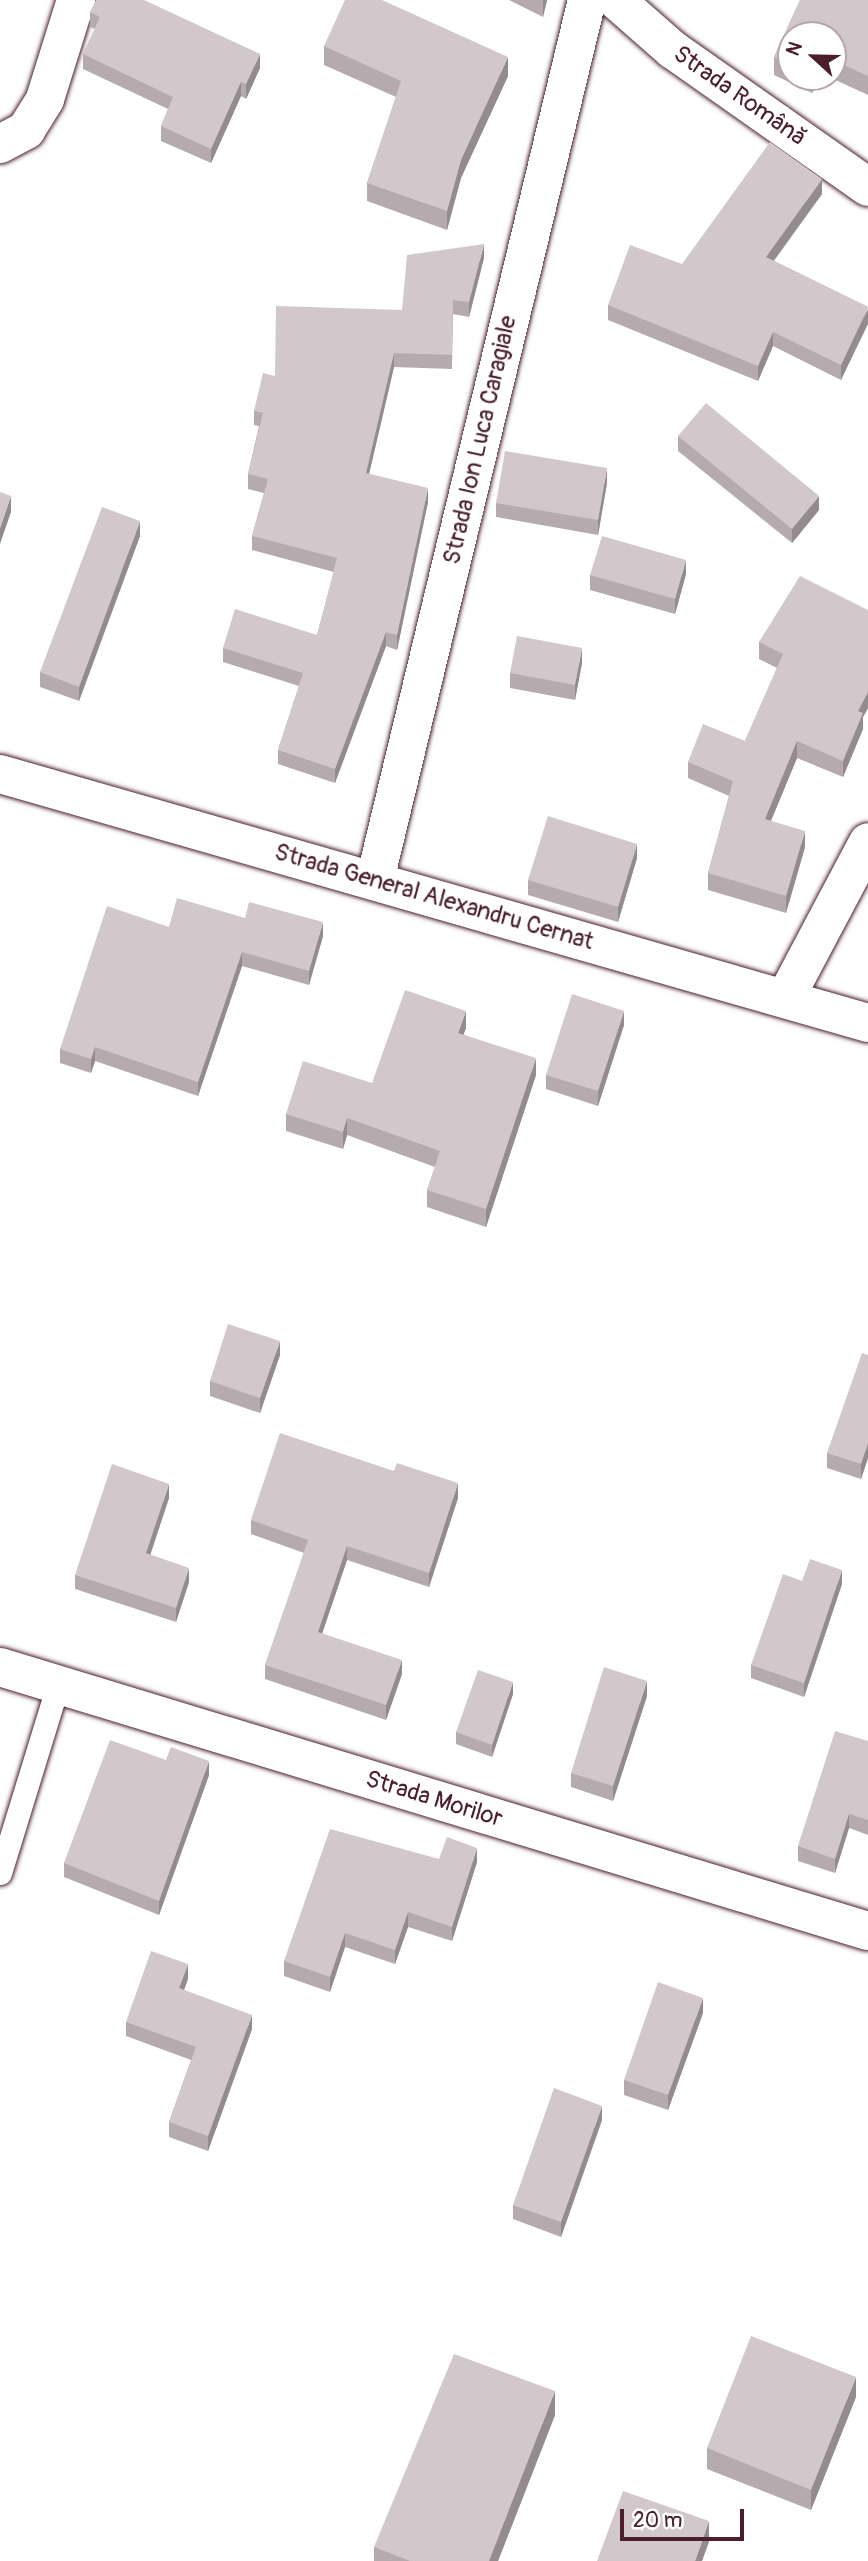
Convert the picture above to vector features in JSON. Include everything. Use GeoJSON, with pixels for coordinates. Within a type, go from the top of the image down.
{"type":"FeatureCollection","features":[{"type":"Feature","properties":{"kind":"street"},"geometry":{"type":"LineString","coordinates":[[0,144],[26,130],[45,99],[76,0]]}},
{"type":"Feature","properties":{"kind":"street","name":"Strada Ion Luca Caragiale"},"geometry":{"type":"LineString","coordinates":[[375,880],[587,0]]}},
{"type":"Feature","properties":{"kind":"street","name":"Strada Română"},"geometry":{"type":"LineString","coordinates":[[616,0],[673,50],[868,187]]}},
{"type":"Feature","properties":{"kind":"street","name":"Strada General Alexandru Cernat"},"geometry":{"type":"LineString","coordinates":[[0,774],[786,997],[868,1023]]}},
{"type":"Feature","properties":{"kind":"street"},"geometry":{"type":"LineString","coordinates":[[786,997],[868,842]]}},
{"type":"Feature","properties":{"kind":"street","name":"Strada Morilor"},"geometry":{"type":"LineString","coordinates":[[0,1667],[868,1931]]}},
{"type":"Feature","properties":{"kind":"lane"},"geometry":{"type":"LineString","coordinates":[[0,1873],[58,1685]]}},
{"type":"Feature","properties":{"kind":"building"},"geometry":{"type":"Polygon","coordinates":[[[96,0],[144,0],[260,54],[246,84],[241,82],[211,149],[161,126],[173,97],[83,54],[100,17],[90,12],[96,0]]]}},
{"type":"Feature","properties":{"kind":"building"},"geometry":{"type":"Polygon","coordinates":[[[345,0],[382,0],[508,57],[461,160],[447,211],[367,183],[401,81],[324,46],[345,0]]]}},
{"type":"Feature","properties":{"kind":"building"},"geometry":{"type":"Polygon","coordinates":[[[800,0],[868,0],[868,76],[847,66],[847,21],[790,21],[800,0]]]}},
{"type":"Feature","properties":{"kind":"building"},"geometry":{"type":"Polygon","coordinates":[[[770,142],[822,179],[766,257],[868,307],[841,365],[773,332],[758,366],[608,305],[630,245],[682,264],[770,142]]]}},
{"type":"Feature","properties":{"kind":"building"},"geometry":{"type":"Polygon","coordinates":[[[484,244],[469,302],[453,300],[452,355],[394,353],[366,473],[428,488],[397,635],[386,632],[335,769],[278,750],[303,673],[223,648],[235,609],[317,635],[337,558],[252,536],[268,479],[248,474],[263,413],[254,411],[263,373],[275,376],[276,306],[402,310],[407,255],[484,244]]]}},
{"type":"Feature","properties":{"kind":"building"},"geometry":{"type":"Polygon","coordinates":[[[706,403],[819,496],[792,529],[678,436],[706,403]]]}},
{"type":"Feature","properties":{"kind":"building"},"geometry":{"type":"Polygon","coordinates":[[[505,451],[607,468],[598,520],[496,503],[505,451]]]}},
{"type":"Feature","properties":{"kind":"building"},"geometry":{"type":"Polygon","coordinates":[[[0,492],[11,496],[0,528],[0,492]]]}},
{"type":"Feature","properties":{"kind":"building"},"geometry":{"type":"Polygon","coordinates":[[[102,507],[140,521],[79,687],[40,672],[102,507]]]}},
{"type":"Feature","properties":{"kind":"building"},"geometry":{"type":"Polygon","coordinates":[[[602,536],[686,560],[675,599],[590,575],[602,536]]]}},
{"type":"Feature","properties":{"kind":"building"},"geometry":{"type":"Polygon","coordinates":[[[800,576],[868,610],[868,692],[858,711],[863,713],[843,761],[797,741],[765,819],[805,831],[786,896],[708,873],[733,781],[688,762],[703,724],[745,741],[783,654],[759,642],[800,576]]]}},
{"type":"Feature","properties":{"kind":"building"},"geometry":{"type":"Polygon","coordinates":[[[517,636],[582,648],[575,685],[510,673],[517,636]]]}},
{"type":"Feature","properties":{"kind":"building"},"geometry":{"type":"Polygon","coordinates":[[[548,816],[637,844],[618,907],[528,880],[548,816]]]}},
{"type":"Feature","properties":{"kind":"building"},"geometry":{"type":"Polygon","coordinates":[[[177,898],[245,918],[249,902],[323,922],[309,971],[242,952],[198,1082],[95,1047],[91,1059],[60,1049],[107,906],[169,927],[177,898]]]}},
{"type":"Feature","properties":{"kind":"building"},"geometry":{"type":"Polygon","coordinates":[[[405,990],[466,1011],[458,1033],[536,1058],[486,1209],[427,1190],[440,1151],[347,1118],[343,1132],[286,1114],[303,1061],[372,1083],[405,990]]]}},
{"type":"Feature","properties":{"kind":"building"},"geometry":{"type":"Polygon","coordinates":[[[572,994],[624,1011],[598,1091],[546,1075],[572,994]]]}},
{"type":"Feature","properties":{"kind":"building"},"geometry":{"type":"Polygon","coordinates":[[[228,1324],[280,1341],[260,1398],[210,1381],[228,1324]]]}},
{"type":"Feature","properties":{"kind":"building"},"geometry":{"type":"Polygon","coordinates":[[[862,1353],[868,1355],[868,1443],[861,1464],[827,1453],[862,1353]]]}},
{"type":"Feature","properties":{"kind":"building"},"geometry":{"type":"Polygon","coordinates":[[[280,1433],[394,1471],[397,1463],[458,1483],[429,1573],[347,1546],[318,1632],[402,1660],[386,1705],[265,1665],[308,1540],[251,1520],[280,1433]]]}},
{"type":"Feature","properties":{"kind":"building"},"geometry":{"type":"Polygon","coordinates":[[[112,1464],[169,1484],[146,1553],[189,1568],[176,1608],[75,1575],[112,1464]]]}},
{"type":"Feature","properties":{"kind":"building"},"geometry":{"type":"Polygon","coordinates":[[[810,1559],[842,1570],[804,1683],[751,1665],[783,1574],[802,1581],[810,1559]]]}},
{"type":"Feature","properties":{"kind":"building"},"geometry":{"type":"Polygon","coordinates":[[[604,1667],[647,1681],[613,1786],[571,1773],[604,1667]]]}},
{"type":"Feature","properties":{"kind":"building"},"geometry":{"type":"Polygon","coordinates":[[[478,1670],[513,1682],[492,1745],[456,1732],[478,1670]]]}},
{"type":"Feature","properties":{"kind":"building"},"geometry":{"type":"Polygon","coordinates":[[[835,1731],[868,1741],[868,1820],[849,1814],[835,1859],[798,1846],[835,1731]]]}},
{"type":"Feature","properties":{"kind":"building"},"geometry":{"type":"Polygon","coordinates":[[[110,1740],[166,1760],[171,1747],[209,1761],[159,1901],[64,1863],[110,1740]]]}},
{"type":"Feature","properties":{"kind":"building"},"geometry":{"type":"Polygon","coordinates":[[[330,1829],[439,1859],[447,1837],[477,1848],[452,1927],[408,1912],[395,1950],[345,1933],[330,1977],[284,1961],[330,1829]]]}},
{"type":"Feature","properties":{"kind":"building"},"geometry":{"type":"Polygon","coordinates":[[[151,1951],[188,1964],[179,1988],[252,2015],[208,2136],[169,2122],[196,2047],[126,2022],[151,1951]]]}},
{"type":"Feature","properties":{"kind":"building"},"geometry":{"type":"Polygon","coordinates":[[[658,1982],[703,1998],[668,2095],[624,2080],[658,1982]]]}},
{"type":"Feature","properties":{"kind":"building"},"geometry":{"type":"Polygon","coordinates":[[[554,2088],[602,2106],[561,2222],[513,2205],[554,2088]]]}},
{"type":"Feature","properties":{"kind":"building"},"geometry":{"type":"Polygon","coordinates":[[[751,2336],[856,2377],[811,2490],[707,2448],[751,2336]]]}},
{"type":"Feature","properties":{"kind":"building"},"geometry":{"type":"Polygon","coordinates":[[[454,2354],[555,2391],[489,2561],[410,2561],[374,2547],[454,2354]]]}},
{"type":"Feature","properties":{"kind":"building"},"geometry":{"type":"Polygon","coordinates":[[[623,2491],[709,2521],[695,2561],[597,2561],[623,2491]]]}}]}
